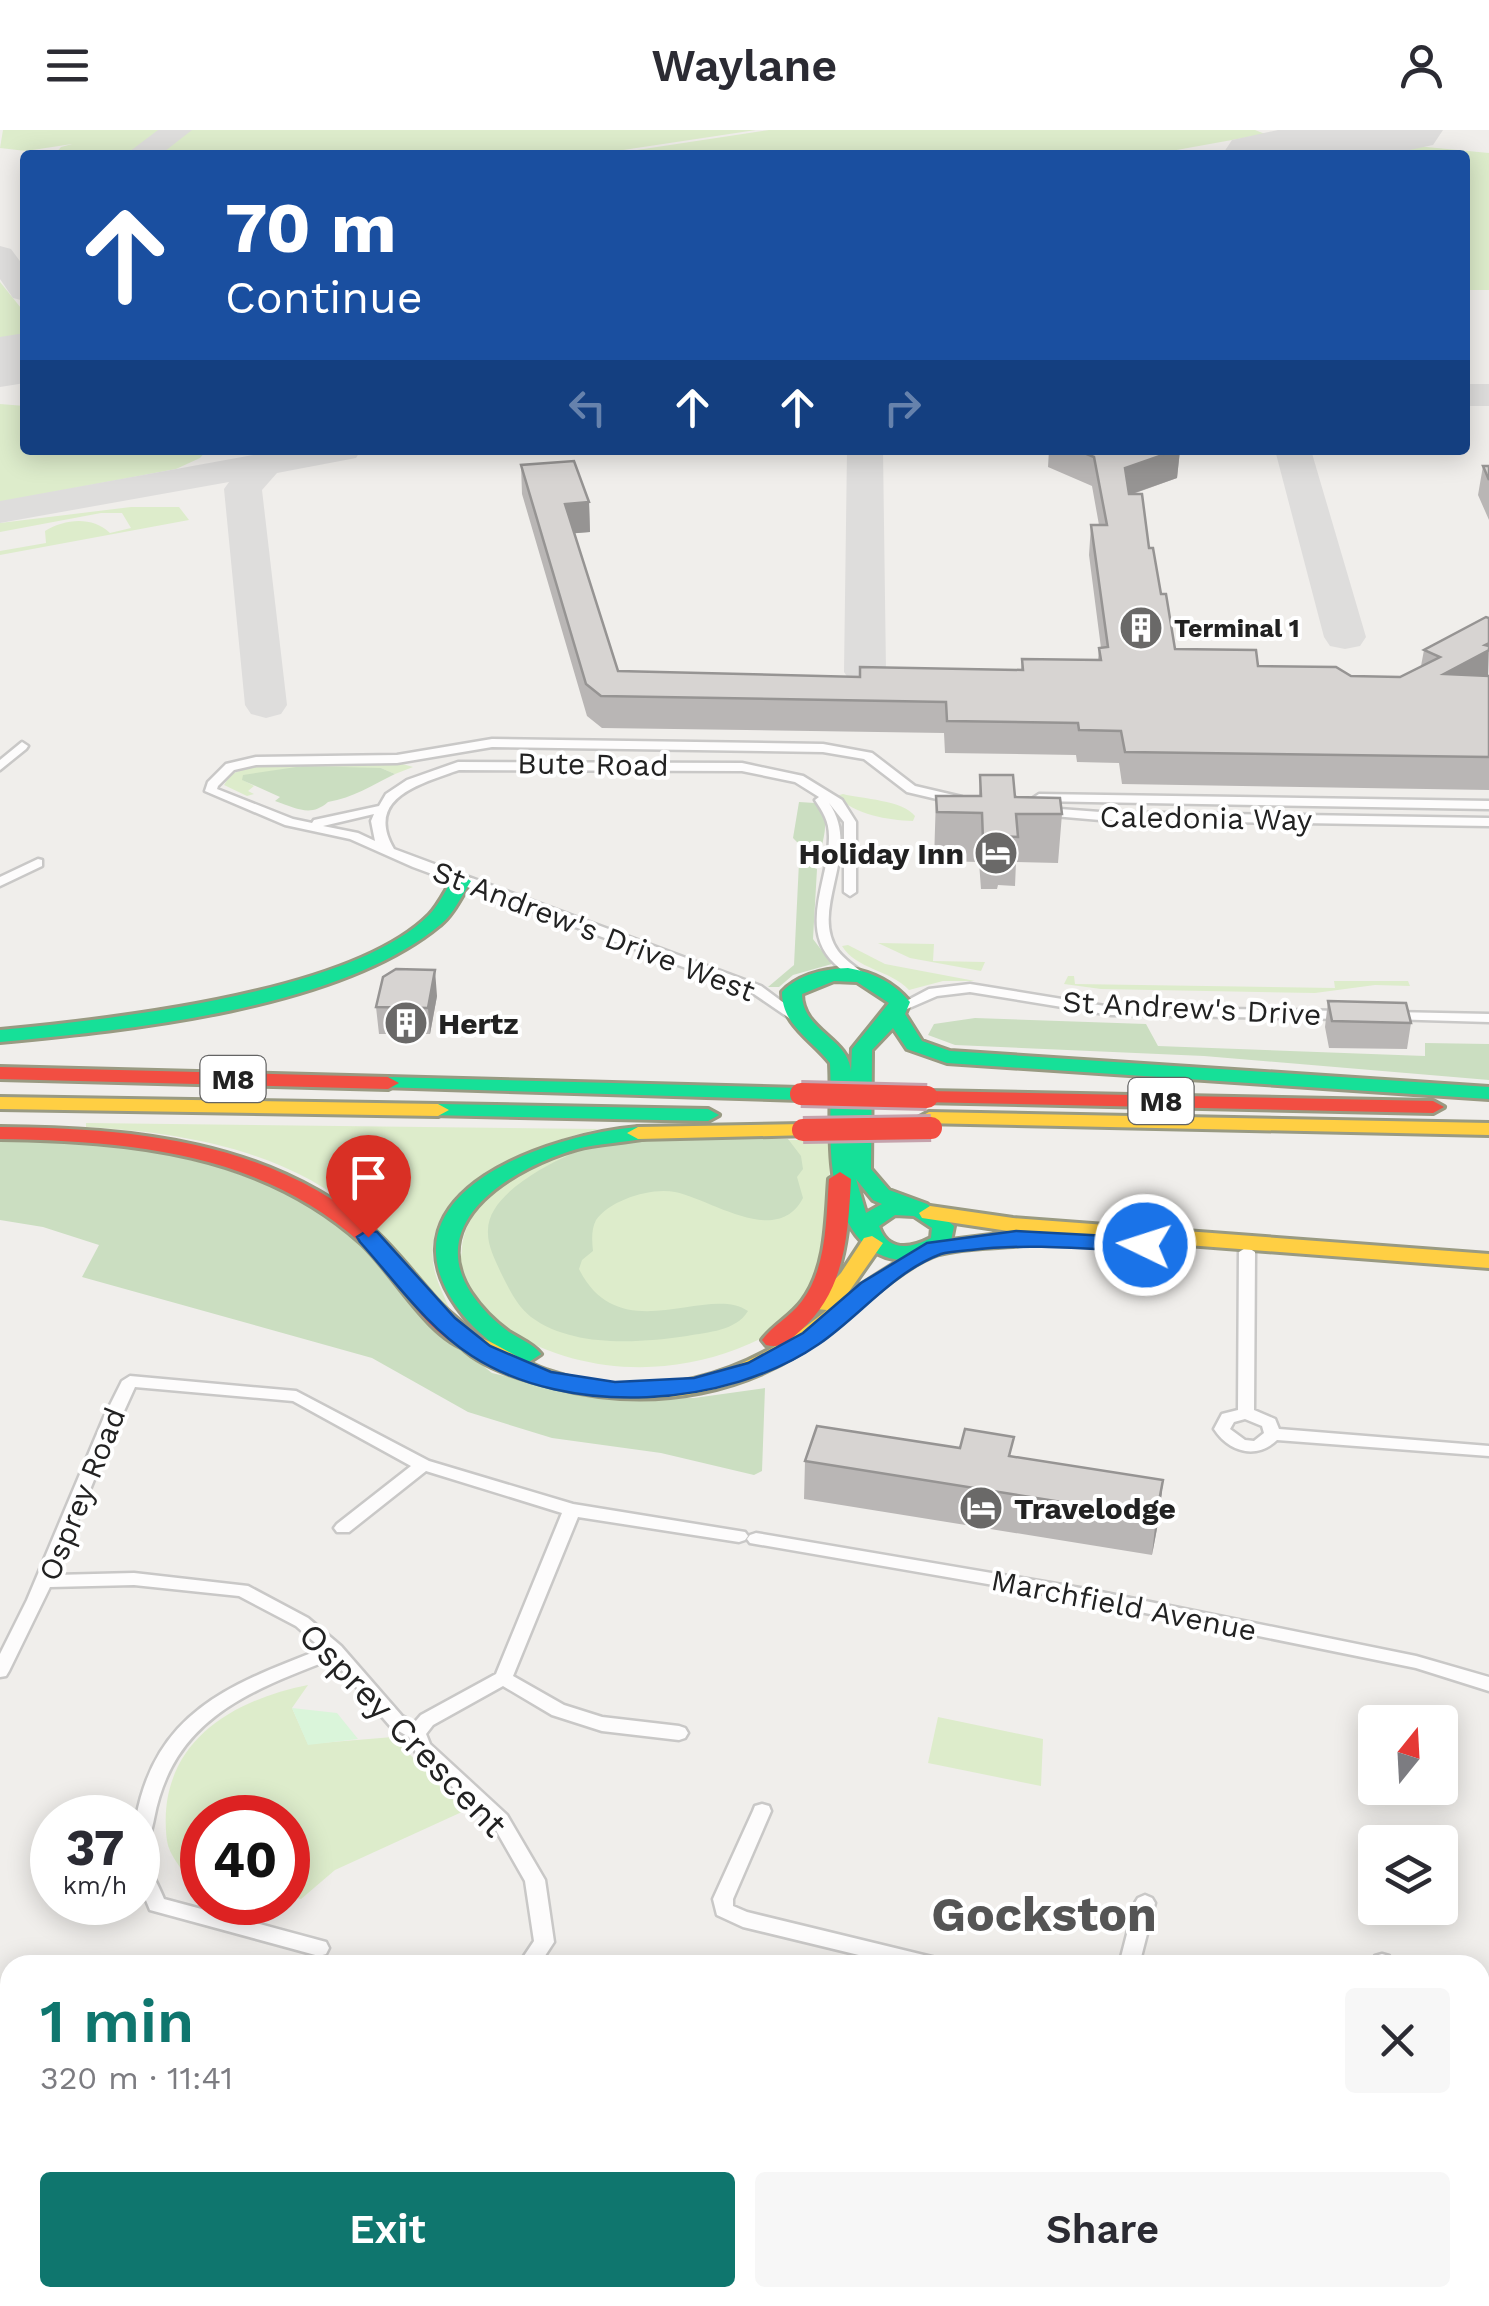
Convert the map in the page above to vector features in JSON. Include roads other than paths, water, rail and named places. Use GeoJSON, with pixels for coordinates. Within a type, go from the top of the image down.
{"type":"FeatureCollection","features":[{"type":"Feature","properties":{"kind":"main road"},"geometry":{"type":"LineString","coordinates":[[0,1036],[166,1018],[314,981],[395,946],[438,921],[456,904],[461,881]]}},
{"type":"Feature","properties":{"kind":"main road"},"geometry":{"type":"LineString","coordinates":[[804,1321],[833,1267],[840,1180],[840,1063],[833,1048],[795,1018],[789,1002],[799,985],[820,976],[856,975],[892,990],[910,1043],[948,1057],[1489,1093]]}},
{"type":"Feature","properties":{"kind":"main road"},"geometry":{"type":"LineString","coordinates":[[898,1012],[870,1034],[862,1048],[860,1170],[880,1195],[906,1208],[1014,1225],[1489,1260]]}},
{"type":"Feature","properties":{"kind":"main road","name":"M8"},"geometry":{"type":"LineString","coordinates":[[0,1072],[466,1086],[802,1114]]}},
{"type":"Feature","properties":{"kind":"main road","name":"M8"},"geometry":{"type":"LineString","coordinates":[[0,1084],[466,1086]]}},
{"type":"Feature","properties":{"kind":"main road","name":"M8"},"geometry":{"type":"LineString","coordinates":[[0,1103],[802,1114],[1489,1110]]}},
{"type":"Feature","properties":{"kind":"main road","name":"M8"},"geometry":{"type":"LineString","coordinates":[[0,1111],[216,1106]]}},
{"type":"Feature","properties":{"kind":"main road"},"geometry":{"type":"LineString","coordinates":[[906,1208],[881,1212],[866,1225],[869,1238],[850,1278],[804,1321],[751,1352],[694,1369],[642,1374],[586,1370],[528,1354],[482,1327],[466,1312],[452,1285],[447,1250],[458,1218],[486,1184],[548,1150],[616,1136],[802,1114],[929,1114]]}},
{"type":"Feature","properties":{"kind":"main road","name":"M8"},"geometry":{"type":"LineString","coordinates":[[929,1114],[1489,1129]]}},
{"type":"Feature","properties":{"kind":"main road"},"geometry":{"type":"LineString","coordinates":[[0,1133],[155,1142],[213,1154],[272,1174],[348,1220],[388,1257],[446,1324],[482,1352],[513,1368],[582,1386],[656,1390],[694,1386],[756,1369],[812,1338],[869,1288],[931,1250],[945,1234],[944,1226],[930,1213]]}},
{"type":"Feature","properties":{"kind":"main road"},"geometry":{"type":"LineString","coordinates":[[840,1180],[846,1204],[869,1238],[889,1253],[1016,1238],[1363,1261],[1440,1257]]}},
{"type":"Feature","properties":{"kind":"street","name":"St Andrew's Drive West"},"geometry":{"type":"LineString","coordinates":[[795,1018],[756,989],[461,881],[354,836],[289,822],[211,791],[218,775],[230,766],[256,761],[397,759],[510,742],[844,749],[868,756],[911,790],[978,800]]}},
{"type":"Feature","properties":{"kind":"street"},"geometry":{"type":"LineString","coordinates":[[0,766],[22,746]]}},
{"type":"Feature","properties":{"kind":"street","name":"Bute Road"},"geometry":{"type":"LineString","coordinates":[[382,809],[398,790],[438,773],[496,769],[748,770]]}},
{"type":"Feature","properties":{"kind":"street"},"geometry":{"type":"LineString","coordinates":[[748,770],[800,779],[838,803],[850,822],[850,892]]}},
{"type":"Feature","properties":{"kind":"street"},"geometry":{"type":"LineString","coordinates":[[748,770],[798,786],[816,796],[834,814],[837,829],[825,937],[833,954],[856,975]]}},
{"type":"Feature","properties":{"kind":"street","name":"Caledonia Way"},"geometry":{"type":"LineString","coordinates":[[1489,805],[1027,803],[1100,816],[1489,822]]}},
{"type":"Feature","properties":{"kind":"street"},"geometry":{"type":"LineString","coordinates":[[289,822],[337,821],[382,809],[378,831],[390,850]]}},
{"type":"Feature","properties":{"kind":"street"},"geometry":{"type":"LineString","coordinates":[[0,882],[38,863]]}},
{"type":"Feature","properties":{"kind":"street","name":"St Andrew's Drive"},"geometry":{"type":"LineString","coordinates":[[898,1012],[934,992],[970,988],[1111,1011],[1352,1016]]}},
{"type":"Feature","properties":{"kind":"street"},"geometry":{"type":"LineString","coordinates":[[1372,1016],[1489,1018]]}},
{"type":"Feature","properties":{"kind":"street"},"geometry":{"type":"LineString","coordinates":[[1246,1413],[1247,1252]]}},
{"type":"Feature","properties":{"kind":"street","name":"Osprey Road"},"geometry":{"type":"LineString","coordinates":[[0,1670],[46,1581],[97,1444],[130,1381],[296,1396],[423,1465],[572,1510],[748,1538]]}},
{"type":"Feature","properties":{"kind":"street"},"geometry":{"type":"LineString","coordinates":[[1246,1413],[1269,1423],[1273,1434],[1266,1444],[1251,1447],[1229,1440],[1223,1423],[1246,1413]]}},
{"type":"Feature","properties":{"kind":"street"},"geometry":{"type":"LineString","coordinates":[[1273,1434],[1489,1451]]}},
{"type":"Feature","properties":{"kind":"street"},"geometry":{"type":"LineString","coordinates":[[343,1528],[423,1465]]}},
{"type":"Feature","properties":{"kind":"street"},"geometry":{"type":"LineString","coordinates":[[416,1733],[427,1720],[503,1678],[572,1510]]}},
{"type":"Feature","properties":{"kind":"street","name":"Marchfield Avenue"},"geometry":{"type":"LineString","coordinates":[[748,1538],[1104,1599],[1416,1662],[1489,1684]]}},
{"type":"Feature","properties":{"kind":"street","name":"Osprey Crescent"},"geometry":{"type":"LineString","coordinates":[[46,1581],[134,1580],[242,1590],[302,1622],[335,1652],[396,1721],[416,1733],[423,1748],[500,1820],[535,1880],[544,1942],[535,1955]]}},
{"type":"Feature","properties":{"kind":"street"},"geometry":{"type":"LineString","coordinates":[[148,1795],[163,1762],[194,1718],[237,1690],[335,1652]]}},
{"type":"Feature","properties":{"kind":"street"},"geometry":{"type":"LineString","coordinates":[[503,1678],[558,1710],[602,1724],[680,1732]]}},
{"type":"Feature","properties":{"kind":"street"},"geometry":{"type":"LineString","coordinates":[[762,1811],[724,1899],[724,1910],[743,1919],[873,1955]]}},
{"type":"Feature","properties":{"kind":"street"},"geometry":{"type":"LineString","coordinates":[[1132,1955],[1145,1903]]}},
{"type":"Feature","properties":{"kind":"street"},"geometry":{"type":"LineString","coordinates":[[236,1925],[319,1948]]}},
{"type":"Feature","properties":{"kind":"place","name":"Terminal 1"},"geometry":{"type":"Point","coordinates":[1141,628]}},
{"type":"Feature","properties":{"kind":"place","name":"Holiday Inn"},"geometry":{"type":"Point","coordinates":[996,853]}},
{"type":"Feature","properties":{"kind":"place","name":"Hertz"},"geometry":{"type":"Point","coordinates":[406,1023]}},
{"type":"Feature","properties":{"kind":"place","name":"Travelodge"},"geometry":{"type":"Point","coordinates":[981,1508]}},
{"type":"Feature","properties":{"kind":"district","name":"Gockston"},"geometry":{"type":"Point","coordinates":[1044,1914]}}]}
